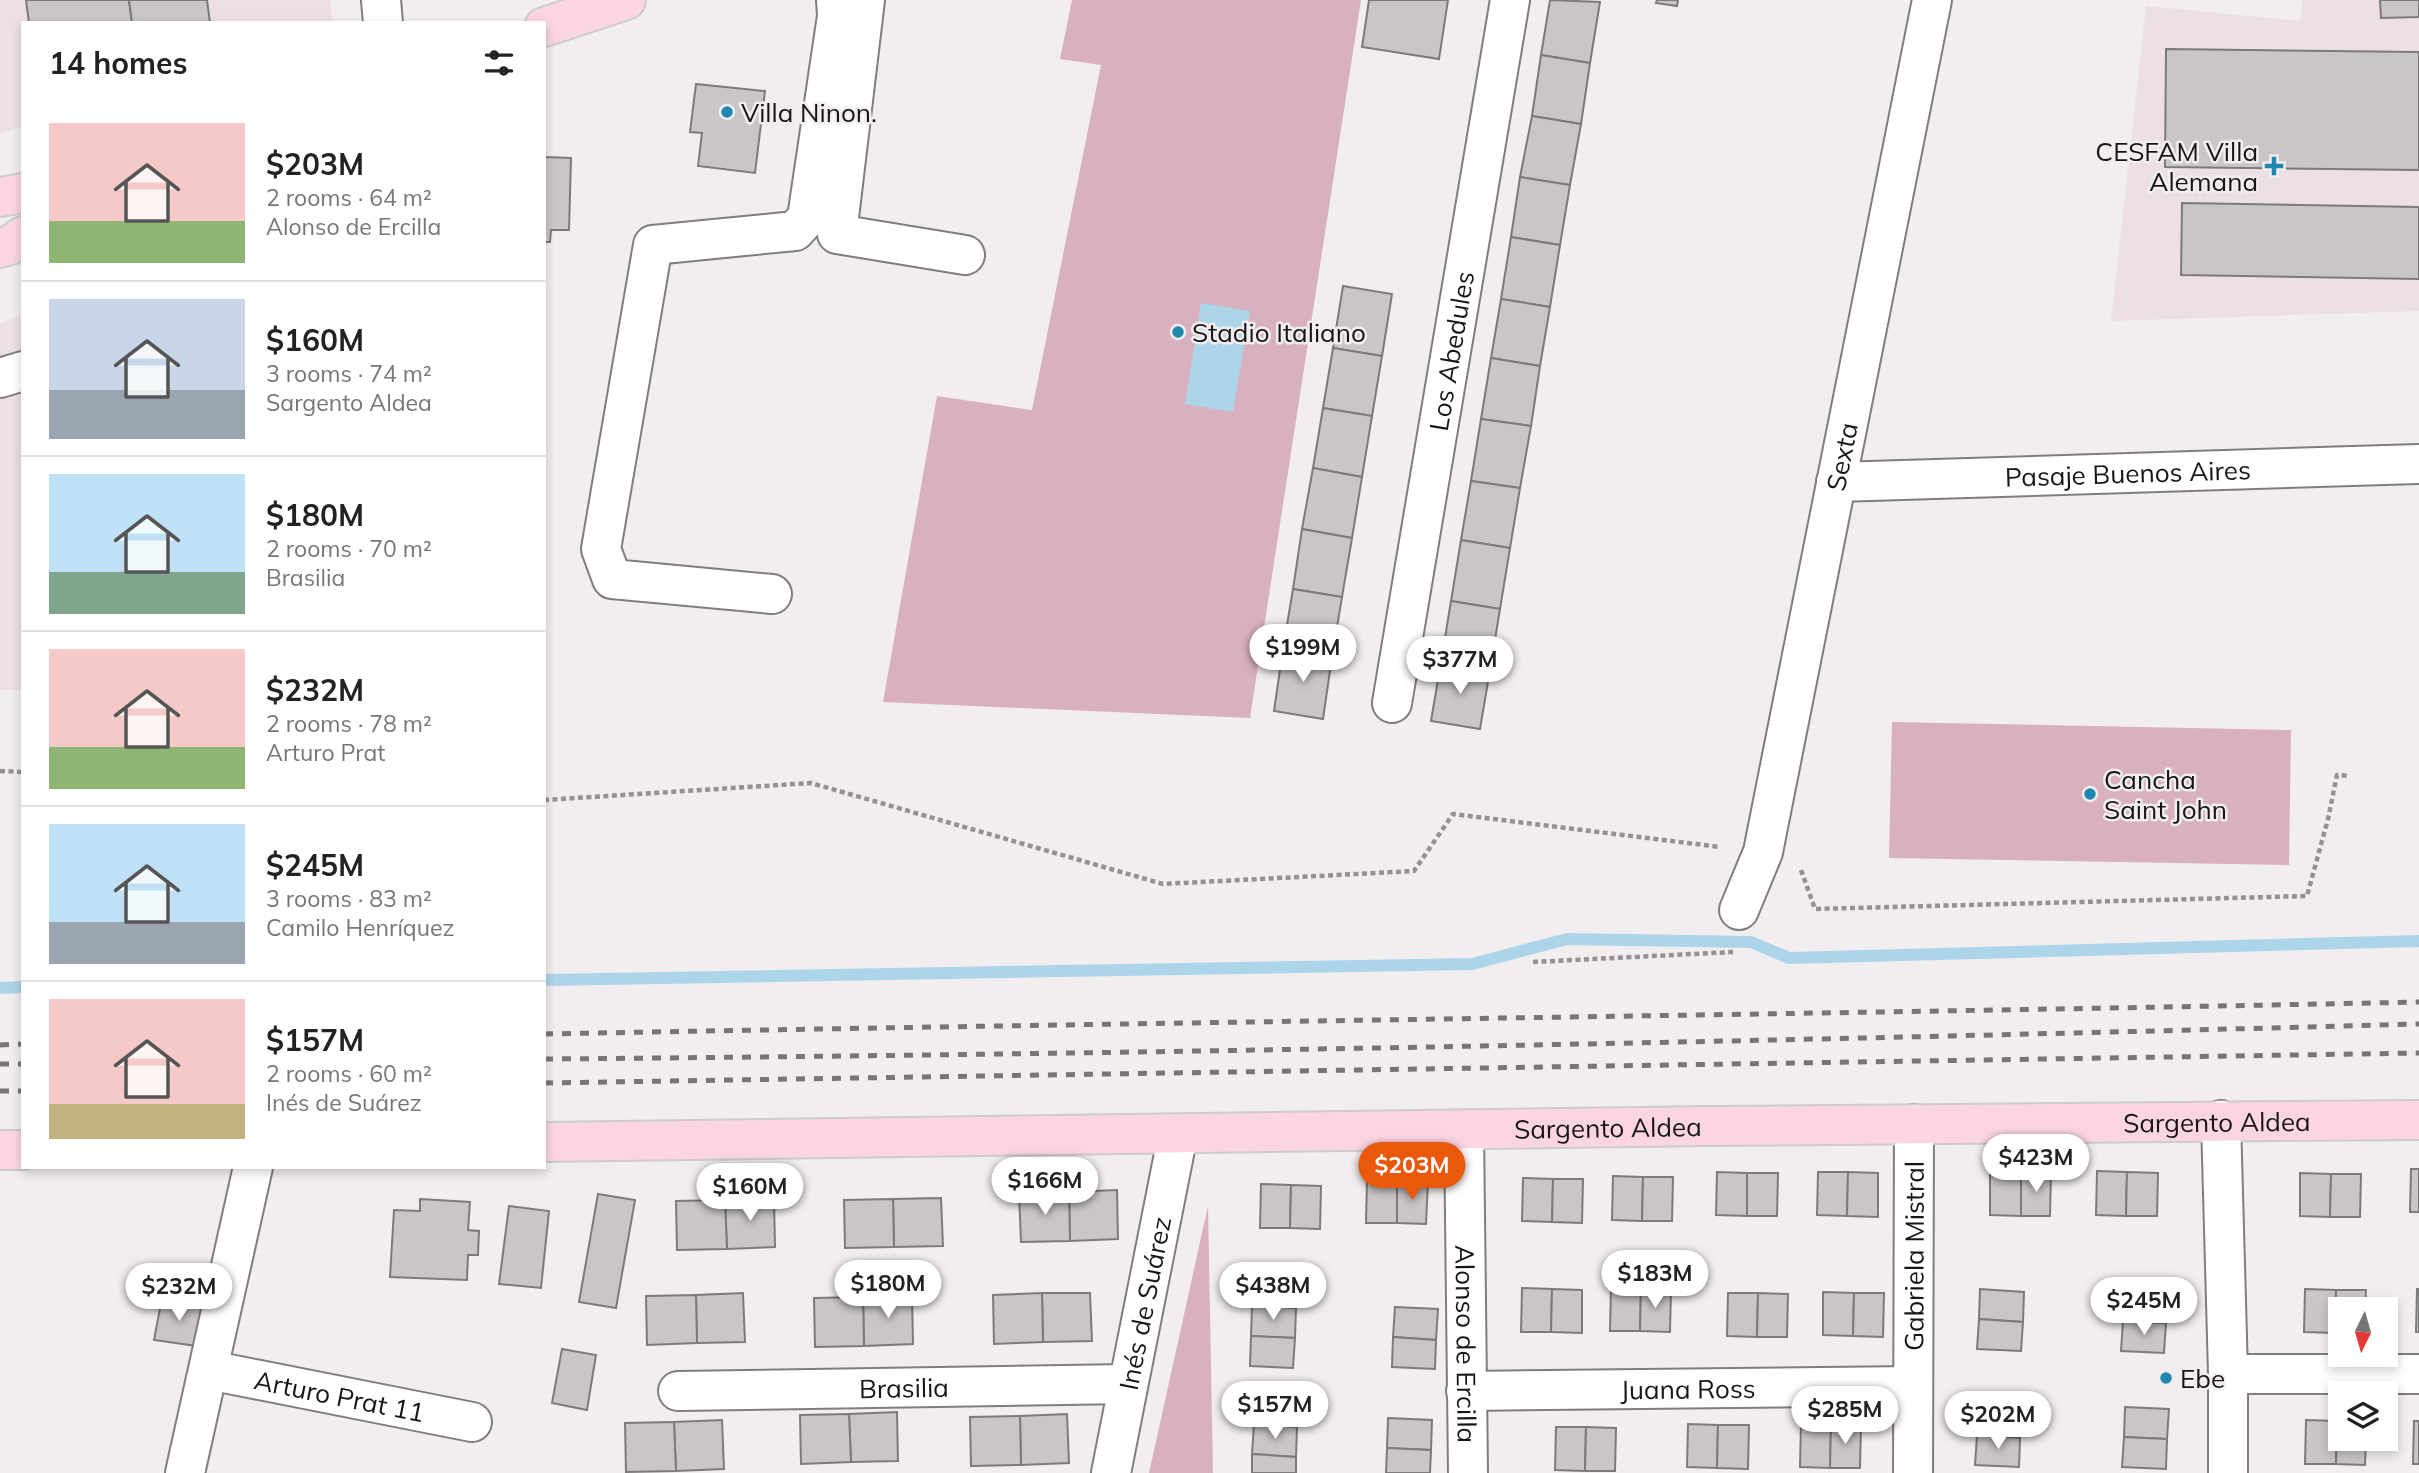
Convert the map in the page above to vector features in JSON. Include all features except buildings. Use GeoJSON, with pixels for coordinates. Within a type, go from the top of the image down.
{"type":"FeatureCollection","features":[{"type":"Feature","properties":{"kind":"main road"},"geometry":{"type":"LineString","coordinates":[[546,26],[626,0]]}},
{"type":"Feature","properties":{"kind":"main road"},"geometry":{"type":"LineString","coordinates":[[0,197],[21,193]]}},
{"type":"Feature","properties":{"kind":"main road"},"geometry":{"type":"LineString","coordinates":[[0,247],[21,237]]}},
{"type":"Feature","properties":{"kind":"main road","name":"Sargento Aldea"},"geometry":{"type":"LineString","coordinates":[[546,1142],[2221,1120],[2419,1120]]}},
{"type":"Feature","properties":{"kind":"main road"},"geometry":{"type":"LineString","coordinates":[[0,1150],[21,1150]]}},
{"type":"Feature","properties":{"kind":"street"},"geometry":{"type":"LineString","coordinates":[[380,0],[383,21]]}},
{"type":"Feature","properties":{"kind":"street"},"geometry":{"type":"LineString","coordinates":[[772,594],[612,579],[601,549],[653,245],[794,231],[807,218],[836,16],[836,0]]}},
{"type":"Feature","properties":{"kind":"street"},"geometry":{"type":"LineString","coordinates":[[864,0],[836,234],[965,255]]}},
{"type":"Feature","properties":{"kind":"street","name":"Los Abedules"},"geometry":{"type":"LineString","coordinates":[[1392,703],[1510,0]]}},
{"type":"Feature","properties":{"kind":"street","name":"Sexta"},"geometry":{"type":"LineString","coordinates":[[1739,910],[1763,852],[1932,0]]}},
{"type":"Feature","properties":{"kind":"street"},"geometry":{"type":"LineString","coordinates":[[0,378],[21,372]]}},
{"type":"Feature","properties":{"kind":"street","name":"Pasaje Buenos Aires"},"geometry":{"type":"LineString","coordinates":[[1836,482],[2419,464]]}},
{"type":"Feature","properties":{"kind":"street"},"geometry":{"type":"LineString","coordinates":[[2221,1120],[2228,1473]]}},
{"type":"Feature","properties":{"kind":"street","name":"Gabriela Mistral"},"geometry":{"type":"LineString","coordinates":[[1913,1473],[1914,1124]]}},
{"type":"Feature","properties":{"kind":"street","name":"Alonso de Ercilla"},"geometry":{"type":"LineString","coordinates":[[1464,1130],[1468,1473]]}},
{"type":"Feature","properties":{"kind":"street","name":"Inés de Suárez"},"geometry":{"type":"LineString","coordinates":[[1111,1473],[1178,1134]]}},
{"type":"Feature","properties":{"kind":"street"},"geometry":{"type":"LineString","coordinates":[[185,1473],[253,1169]]}},
{"type":"Feature","properties":{"kind":"street","name":"Arturo Prat 11"},"geometry":{"type":"LineString","coordinates":[[209,1370],[472,1422]]}},
{"type":"Feature","properties":{"kind":"street"},"geometry":{"type":"LineString","coordinates":[[2228,1374],[2419,1374]]}},
{"type":"Feature","properties":{"kind":"street","name":"Brasilia"},"geometry":{"type":"LineString","coordinates":[[678,1391],[1128,1384]]}},
{"type":"Feature","properties":{"kind":"street","name":"Juana Ross"},"geometry":{"type":"LineString","coordinates":[[1466,1391],[1912,1386]]}},
{"type":"Feature","properties":{"kind":"path"},"geometry":{"type":"LineString","coordinates":[[0,771],[21,772]]}},
{"type":"Feature","properties":{"kind":"path"},"geometry":{"type":"LineString","coordinates":[[546,800],[811,783],[1163,884],[1414,871],[1453,814],[1796,855],[1815,909],[2307,897],[2337,775],[2350,776]]}},
{"type":"Feature","properties":{"kind":"path"},"geometry":{"type":"LineString","coordinates":[[1533,962],[1734,952]]}},
{"type":"Feature","properties":{"kind":"shaded area"},"geometry":{"type":"Polygon","coordinates":[[[0,0],[330,0],[333,21],[21,21],[21,127],[0,134],[0,0]]]}},
{"type":"Feature","properties":{"kind":"shaded area","name":"Stadio Italiano"},"geometry":{"type":"Polygon","coordinates":[[[1072,0],[1361,0],[1250,718],[883,702],[937,396],[1032,410],[1101,65],[1060,59],[1072,0]]]}},
{"type":"Feature","properties":{"kind":"shaded area","name":"CESFAM Villa Alemana"},"geometry":{"type":"Polygon","coordinates":[[[2303,0],[2419,0],[2419,311],[2111,321],[2146,6],[2300,21],[2303,0]]]}},
{"type":"Feature","properties":{"kind":"shaded area"},"geometry":{"type":"Polygon","coordinates":[[[21,316],[21,690],[0,690],[0,323],[21,316]]]}},
{"type":"Feature","properties":{"kind":"shaded area","name":"Cancha Saint John"},"geometry":{"type":"Polygon","coordinates":[[[1892,722],[2291,730],[2289,865],[1889,858],[1892,722]]]}},
{"type":"Feature","properties":{"kind":"shaded area"},"geometry":{"type":"Polygon","coordinates":[[[1208,1206],[1213,1473],[1149,1473],[1208,1206]]]}},
{"type":"Feature","properties":{"kind":"water"},"geometry":{"type":"Polygon","coordinates":[[[1201,303],[1250,311],[1233,412],[1185,404],[1201,303]]]}},
{"type":"Feature","properties":{"kind":"waterway"},"geometry":{"type":"LineString","coordinates":[[546,980],[1472,964],[1567,939],[1751,942],[1789,958],[2419,941]]}},
{"type":"Feature","properties":{"kind":"waterway"},"geometry":{"type":"LineString","coordinates":[[0,988],[21,987]]}},
{"type":"Feature","properties":{"kind":"railway"},"geometry":{"type":"LineString","coordinates":[[546,1034],[2419,1002]]}},
{"type":"Feature","properties":{"kind":"railway"},"geometry":{"type":"LineString","coordinates":[[546,1059],[1481,1046],[2419,1024]]}},
{"type":"Feature","properties":{"kind":"railway"},"geometry":{"type":"LineString","coordinates":[[0,1045],[21,1044]]}},
{"type":"Feature","properties":{"kind":"railway"},"geometry":{"type":"LineString","coordinates":[[546,1083],[2419,1053]]}},
{"type":"Feature","properties":{"kind":"railway"},"geometry":{"type":"LineString","coordinates":[[0,1064],[21,1064]]}},
{"type":"Feature","properties":{"kind":"railway"},"geometry":{"type":"LineString","coordinates":[[0,1091],[21,1091]]}},
{"type":"Feature","properties":{"kind":"place","name":"Villa Ninon."},"geometry":{"type":"Point","coordinates":[727,112]}},
{"type":"Feature","properties":{"kind":"place","name":"CESFAM Villa Alemana"},"geometry":{"type":"Point","coordinates":[2274,166]}},
{"type":"Feature","properties":{"kind":"place","name":"Stadio Italiano"},"geometry":{"type":"Point","coordinates":[1178,332]}},
{"type":"Feature","properties":{"kind":"place","name":"Cancha Saint John"},"geometry":{"type":"Point","coordinates":[2090,794]}},
{"type":"Feature","properties":{"kind":"place","name":"Ebe"},"geometry":{"type":"Point","coordinates":[2166,1378]}}]}
